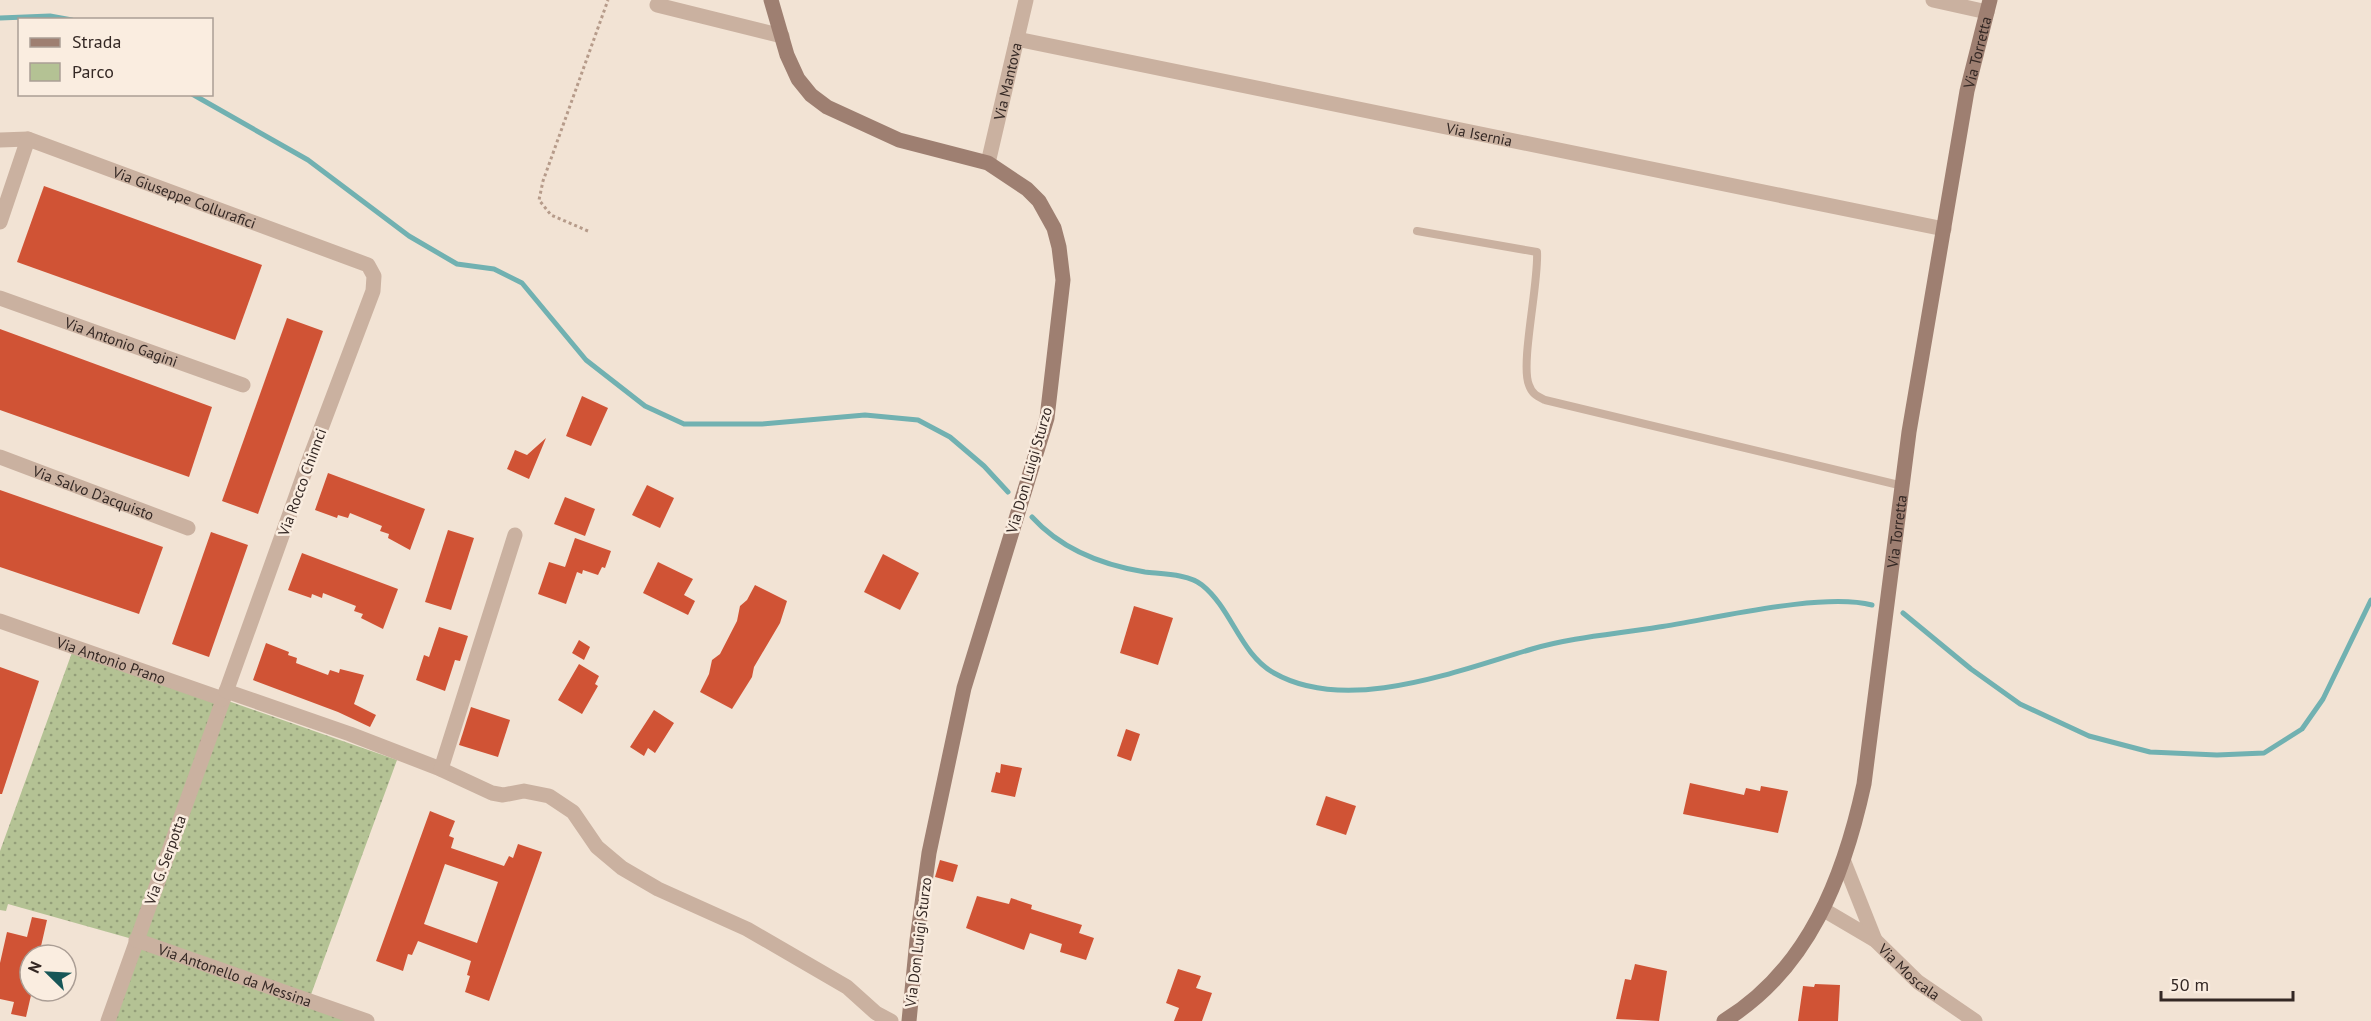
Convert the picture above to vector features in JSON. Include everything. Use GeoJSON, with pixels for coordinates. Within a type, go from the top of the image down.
{"type":"FeatureCollection","features":[{"type":"Feature","properties":{"kind":"street","name":"Via Don Luigi Sturzo"},"geometry":{"type":"LineString","coordinates":[[771,0],[798,79],[827,107],[899,140],[988,163],[1027,189],[1039,201],[1054,228],[1063,280],[1047,418],[961,699],[929,853],[916,940],[909,1021]]}},
{"type":"Feature","properties":{"kind":"street","name":"Via Mantova"},"geometry":{"type":"LineString","coordinates":[[988,163],[1026,0]]}},
{"type":"Feature","properties":{"kind":"street"},"geometry":{"type":"LineString","coordinates":[[1932,0],[1988,6]]}},
{"type":"Feature","properties":{"kind":"street"},"geometry":{"type":"LineString","coordinates":[[657,5],[782,36]]}},
{"type":"Feature","properties":{"kind":"street","name":"Via Torretta"},"geometry":{"type":"LineString","coordinates":[[1724,1021],[1767,986],[1794,957],[1824,910],[1852,838],[1864,784],[1903,486],[1944,229],[1967,91],[1988,6]]}},
{"type":"Feature","properties":{"kind":"street","name":"Via Isernia"},"geometry":{"type":"LineString","coordinates":[[1017,39],[1944,229]]}},
{"type":"Feature","properties":{"kind":"street"},"geometry":{"type":"LineString","coordinates":[[0,222],[28,139]]}},
{"type":"Feature","properties":{"kind":"street","name":"Via Giuseppe Collurafici"},"geometry":{"type":"LineString","coordinates":[[0,140],[28,139],[368,265]]}},
{"type":"Feature","properties":{"kind":"street","name":"Via Rocco Chinnci"},"geometry":{"type":"LineString","coordinates":[[224,695],[373,291],[374,276],[368,265]]}},
{"type":"Feature","properties":{"kind":"street","name":"Via Antonio Gagini"},"geometry":{"type":"LineString","coordinates":[[0,298],[243,385]]}},
{"type":"Feature","properties":{"kind":"street","name":"Via Salvo D'acquisto"},"geometry":{"type":"LineString","coordinates":[[0,457],[188,528]]}},
{"type":"Feature","properties":{"kind":"street"},"geometry":{"type":"LineString","coordinates":[[441,769],[515,535]]}},
{"type":"Feature","properties":{"kind":"street","name":"Via Antonio Prano"},"geometry":{"type":"LineString","coordinates":[[0,621],[350,734],[441,769],[492,793],[503,795],[524,791],[549,796],[573,812],[597,847],[622,868],[658,889],[747,929],[847,987],[876,1013],[891,1021]]}},
{"type":"Feature","properties":{"kind":"street","name":"Via G. Serpotta"},"geometry":{"type":"LineString","coordinates":[[108,1021],[224,695]]}},
{"type":"Feature","properties":{"kind":"street"},"geometry":{"type":"LineString","coordinates":[[1844,862],[1875,940]]}},
{"type":"Feature","properties":{"kind":"street"},"geometry":{"type":"LineString","coordinates":[[1824,910],[1875,940]]}},
{"type":"Feature","properties":{"kind":"street","name":"Via Antonello da Messina"},"geometry":{"type":"LineString","coordinates":[[136,940],[367,1021]]}},
{"type":"Feature","properties":{"kind":"street","name":"Via Moscala"},"geometry":{"type":"LineString","coordinates":[[1875,940],[1918,982],[1975,1021]]}},
{"type":"Feature","properties":{"kind":"lane"},"geometry":{"type":"LineString","coordinates":[[1417,231],[1538,252],[1537,288],[1527,367],[1528,384],[1534,395],[1557,403],[1903,486]]}},
{"type":"Feature","properties":{"kind":"path"},"geometry":{"type":"LineString","coordinates":[[588,231],[550,215],[539,200],[543,181],[608,0]]}},
{"type":"Feature","properties":{"kind":"green space"},"geometry":{"type":"Polygon","coordinates":[[[74,647],[397,760],[309,1000],[349,1021],[108,1021],[136,940],[8,904],[6,911],[0,910],[0,851],[74,647]]]}},
{"type":"Feature","properties":{"kind":"building"},"geometry":{"type":"Polygon","coordinates":[[[44,186],[262,265],[235,340],[17,262],[44,186]]]}},
{"type":"Feature","properties":{"kind":"building"},"geometry":{"type":"Polygon","coordinates":[[[287,318],[323,331],[258,514],[222,501],[287,318]]]}},
{"type":"Feature","properties":{"kind":"building"},"geometry":{"type":"Polygon","coordinates":[[[0,329],[212,407],[189,477],[0,410],[0,329]]]}},
{"type":"Feature","properties":{"kind":"building"},"geometry":{"type":"Polygon","coordinates":[[[582,396],[608,408],[591,446],[566,436],[582,396]]]}},
{"type":"Feature","properties":{"kind":"building"},"geometry":{"type":"Polygon","coordinates":[[[546,438],[529,479],[507,469],[515,450],[527,455],[546,438]]]}},
{"type":"Feature","properties":{"kind":"building"},"geometry":{"type":"Polygon","coordinates":[[[328,473],[425,509],[410,550],[388,538],[389,534],[380,531],[382,526],[350,513],[348,518],[338,515],[337,518],[315,510],[328,473]]]}},
{"type":"Feature","properties":{"kind":"building"},"geometry":{"type":"Polygon","coordinates":[[[647,485],[674,498],[660,528],[632,515],[647,485]]]}},
{"type":"Feature","properties":{"kind":"building"},"geometry":{"type":"Polygon","coordinates":[[[0,490],[163,547],[139,614],[0,567],[0,490]]]}},
{"type":"Feature","properties":{"kind":"building"},"geometry":{"type":"Polygon","coordinates":[[[565,497],[595,509],[585,536],[554,524],[565,497]]]}},
{"type":"Feature","properties":{"kind":"building"},"geometry":{"type":"Polygon","coordinates":[[[448,530],[474,538],[451,610],[425,602],[448,530]]]}},
{"type":"Feature","properties":{"kind":"building"},"geometry":{"type":"Polygon","coordinates":[[[211,532],[248,545],[209,657],[172,644],[211,532]]]}},
{"type":"Feature","properties":{"kind":"building"},"geometry":{"type":"Polygon","coordinates":[[[575,538],[611,551],[605,568],[602,567],[598,575],[583,570],[582,574],[577,572],[566,604],[538,594],[549,562],[565,567],[575,538]]]}},
{"type":"Feature","properties":{"kind":"building"},"geometry":{"type":"Polygon","coordinates":[[[302,553],[398,589],[383,629],[361,618],[363,614],[354,611],[356,606],[323,593],[322,598],[312,594],[311,598],[288,590],[302,553]]]}},
{"type":"Feature","properties":{"kind":"building"},"geometry":{"type":"Polygon","coordinates":[[[883,554],[919,573],[900,610],[864,592],[883,554]]]}},
{"type":"Feature","properties":{"kind":"building"},"geometry":{"type":"Polygon","coordinates":[[[658,562],[693,579],[684,595],[695,601],[688,615],[643,593],[658,562]]]}},
{"type":"Feature","properties":{"kind":"building"},"geometry":{"type":"Polygon","coordinates":[[[755,585],[787,601],[780,623],[754,667],[752,677],[732,709],[700,692],[709,674],[712,660],[720,654],[737,621],[740,606],[747,600],[755,585]]]}},
{"type":"Feature","properties":{"kind":"building"},"geometry":{"type":"Polygon","coordinates":[[[1134,606],[1173,618],[1158,665],[1120,653],[1134,606]]]}},
{"type":"Feature","properties":{"kind":"building"},"geometry":{"type":"Polygon","coordinates":[[[439,627],[468,636],[460,661],[455,660],[445,691],[416,680],[424,655],[429,657],[439,627]]]}},
{"type":"Feature","properties":{"kind":"building"},"geometry":{"type":"Polygon","coordinates":[[[579,640],[590,647],[584,660],[572,653],[579,640]]]}},
{"type":"Feature","properties":{"kind":"building"},"geometry":{"type":"Polygon","coordinates":[[[266,643],[289,652],[288,655],[297,658],[296,663],[328,675],[330,670],[339,673],[340,669],[364,675],[354,704],[376,715],[370,727],[338,712],[253,680],[266,643]]]}},
{"type":"Feature","properties":{"kind":"building"},"geometry":{"type":"Polygon","coordinates":[[[579,664],[599,676],[595,684],[598,686],[582,714],[558,700],[579,664]]]}},
{"type":"Feature","properties":{"kind":"building"},"geometry":{"type":"Polygon","coordinates":[[[0,667],[39,681],[2,794],[0,794],[0,667]]]}},
{"type":"Feature","properties":{"kind":"building"},"geometry":{"type":"Polygon","coordinates":[[[471,707],[510,720],[498,757],[459,745],[471,707]]]}},
{"type":"Feature","properties":{"kind":"building"},"geometry":{"type":"Polygon","coordinates":[[[654,710],[674,723],[655,753],[648,748],[644,756],[630,747],[654,710]]]}},
{"type":"Feature","properties":{"kind":"building"},"geometry":{"type":"Polygon","coordinates":[[[1126,729],[1140,734],[1131,761],[1117,756],[1126,729]]]}},
{"type":"Feature","properties":{"kind":"building"},"geometry":{"type":"Polygon","coordinates":[[[1001,764],[1022,768],[1015,797],[991,792],[996,772],[1000,773],[1001,764]]]}},
{"type":"Feature","properties":{"kind":"building"},"geometry":{"type":"Polygon","coordinates":[[[1690,783],[1744,795],[1746,788],[1760,791],[1761,786],[1788,791],[1778,833],[1683,814],[1690,783]]]}},
{"type":"Feature","properties":{"kind":"building"},"geometry":{"type":"Polygon","coordinates":[[[1326,796],[1356,806],[1346,835],[1316,825],[1326,796]]]}},
{"type":"Feature","properties":{"kind":"building"},"geometry":{"type":"Polygon","coordinates":[[[430,811],[455,821],[449,836],[454,838],[451,848],[504,866],[509,856],[513,858],[518,844],[542,852],[489,1001],[465,992],[470,976],[467,975],[471,961],[418,941],[412,955],[408,954],[403,971],[376,961],[430,811]],[[445,864],[424,924],[477,943],[498,882],[445,864]]]}},
{"type":"Feature","properties":{"kind":"building"},"geometry":{"type":"Polygon","coordinates":[[[940,860],[958,865],[953,882],[935,877],[940,860]]]}},
{"type":"Feature","properties":{"kind":"building"},"geometry":{"type":"Polygon","coordinates":[[[977,896],[1009,904],[1011,898],[1032,905],[1031,909],[1082,925],[1079,933],[1094,938],[1086,960],[1060,952],[1062,944],[1030,933],[1024,950],[966,928],[977,896]]]}},
{"type":"Feature","properties":{"kind":"building"},"geometry":{"type":"Polygon","coordinates":[[[32,917],[47,920],[42,943],[18,943],[18,1003],[29,1003],[26,1017],[11,1014],[14,1002],[0,999],[0,963],[7,932],[27,937],[32,917]]]}},
{"type":"Feature","properties":{"kind":"building"},"geometry":{"type":"Polygon","coordinates":[[[1635,964],[1667,971],[1659,1021],[1616,1019],[1625,979],[1631,980],[1635,964]]]}},
{"type":"Feature","properties":{"kind":"building"},"geometry":{"type":"Polygon","coordinates":[[[1178,969],[1201,976],[1196,988],[1212,993],[1202,1021],[1174,1021],[1179,1008],[1166,1003],[1178,969]]]}},
{"type":"Feature","properties":{"kind":"building"},"geometry":{"type":"Polygon","coordinates":[[[1815,984],[1840,985],[1838,1021],[1798,1021],[1803,986],[1814,987],[1815,984]]]}},
{"type":"Feature","properties":{"kind":"waterway"},"geometry":{"type":"LineString","coordinates":[[0,18],[50,16],[61,18]]}},
{"type":"Feature","properties":{"kind":"waterway"},"geometry":{"type":"LineString","coordinates":[[196,96],[308,160],[409,236],[457,264],[494,269],[522,283],[586,360],[645,406],[684,424],[762,424],[865,415],[918,420],[950,437],[984,466],[1008,492]]}},
{"type":"Feature","properties":{"kind":"waterway"},"geometry":{"type":"LineString","coordinates":[[1032,517],[1069,547],[1098,560],[1129,569],[1175,575],[1197,581],[1221,606],[1244,643],[1262,665],[1274,673],[1303,685],[1335,690],[1403,685],[1563,641],[1767,608],[1825,602],[1872,605]]}},
{"type":"Feature","properties":{"kind":"waterway"},"geometry":{"type":"LineString","coordinates":[[1903,613],[1971,669],[2020,704],[2089,736],[2150,752],[2217,755],[2264,753],[2302,729],[2323,699],[2371,600]]}}]}
